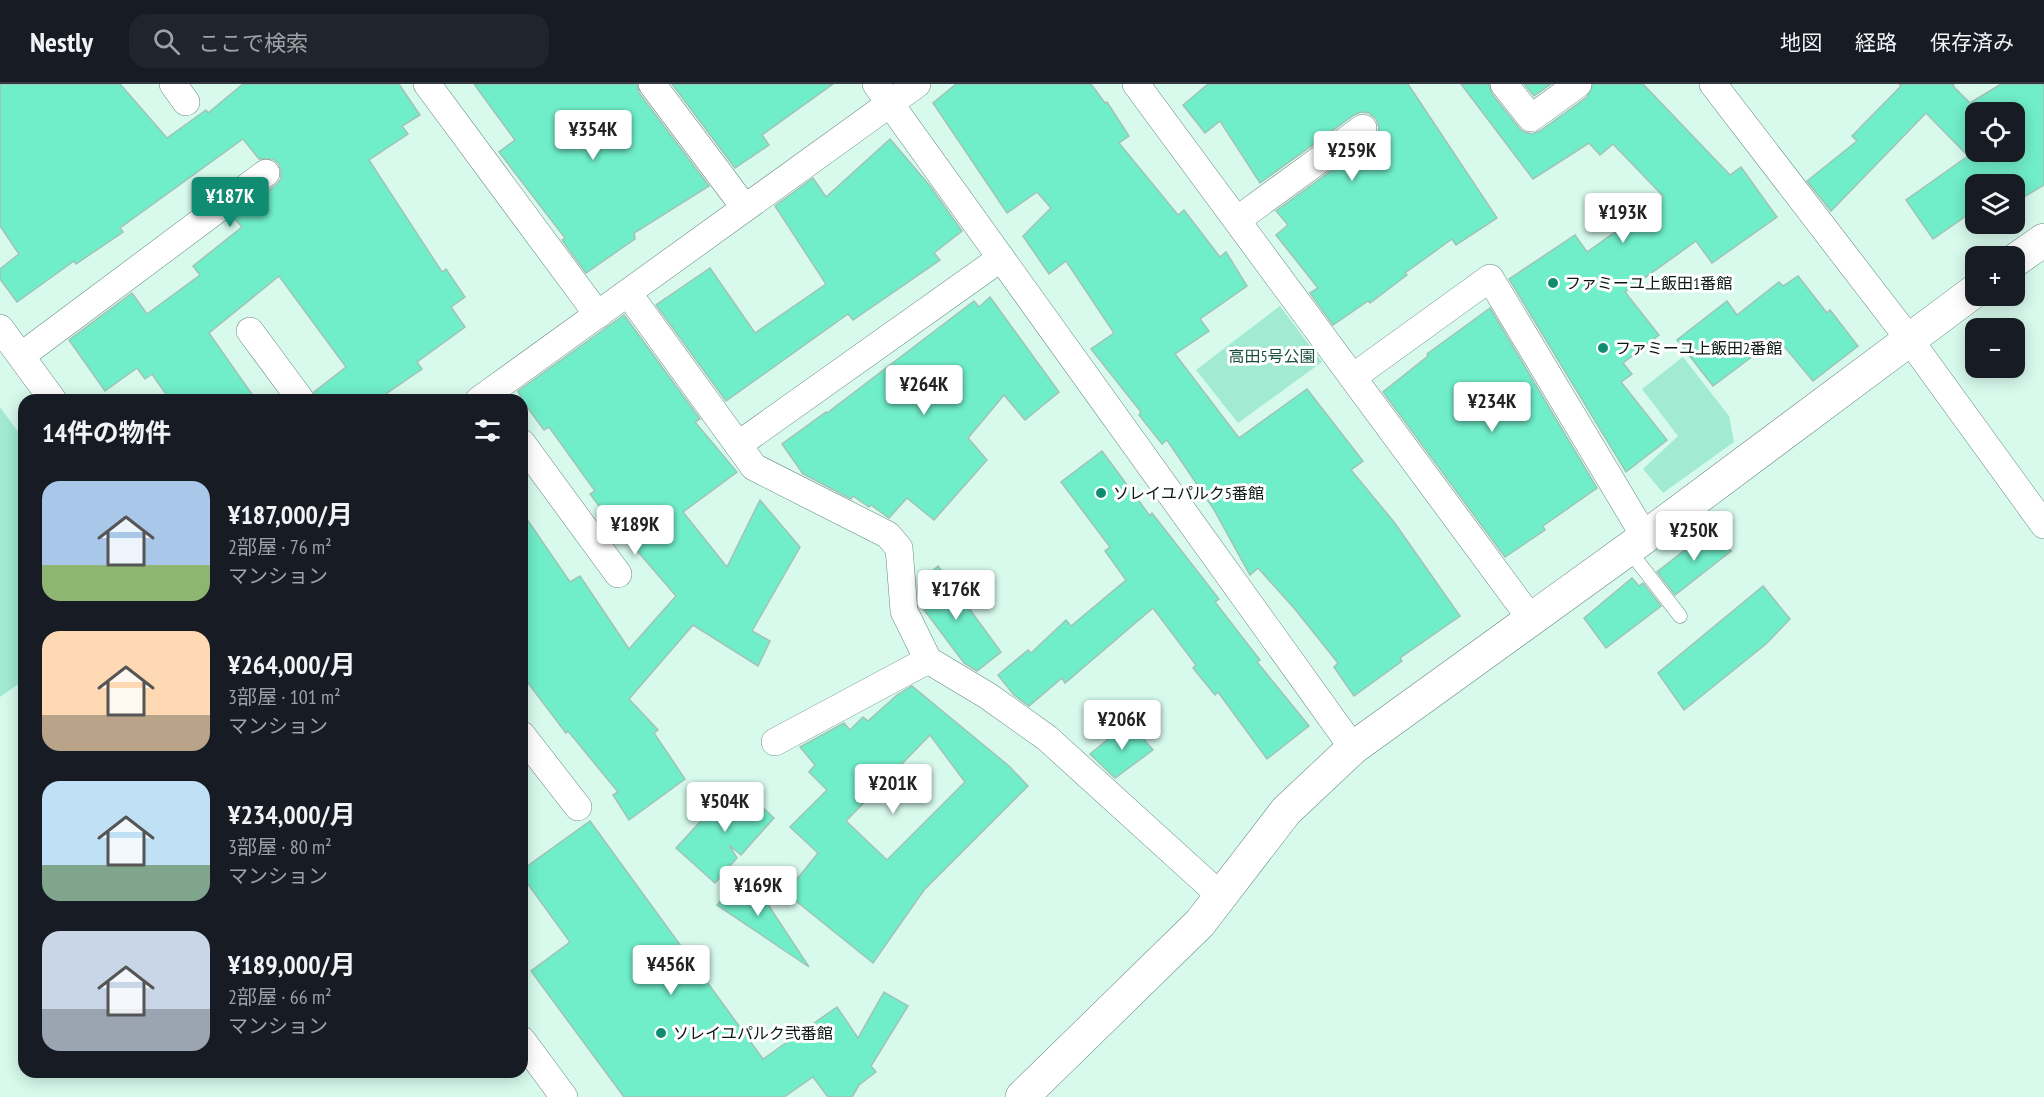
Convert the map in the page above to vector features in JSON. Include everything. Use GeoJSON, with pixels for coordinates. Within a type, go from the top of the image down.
{"type":"FeatureCollection","features":[{"type":"Feature","properties":{"kind":"street"},"geometry":{"type":"LineString","coordinates":[[427,84],[598,315]]}},
{"type":"Feature","properties":{"kind":"street"},"geometry":{"type":"LineString","coordinates":[[652,84],[745,208]]}},
{"type":"Feature","properties":{"kind":"street"},"geometry":{"type":"LineString","coordinates":[[493,394],[745,208],[883,94],[917,84]]}},
{"type":"Feature","properties":{"kind":"street"},"geometry":{"type":"LineString","coordinates":[[1504,84],[1531,118],[1578,84]]}},
{"type":"Feature","properties":{"kind":"street"},"geometry":{"type":"LineString","coordinates":[[1713,84],[1908,339],[2044,525]]}},
{"type":"Feature","properties":{"kind":"street"},"geometry":{"type":"LineString","coordinates":[[1146,88],[1237,220],[1531,619]]}},
{"type":"Feature","properties":{"kind":"street"},"geometry":{"type":"LineString","coordinates":[[883,94],[1353,748]]}},
{"type":"Feature","properties":{"kind":"street"},"geometry":{"type":"LineString","coordinates":[[1237,220],[1363,128]]}},
{"type":"Feature","properties":{"kind":"street"},"geometry":{"type":"LineString","coordinates":[[21,356],[266,173]]}},
{"type":"Feature","properties":{"kind":"street"},"geometry":{"type":"LineString","coordinates":[[2025,253],[2044,240]]}},
{"type":"Feature","properties":{"kind":"street"},"geometry":{"type":"LineString","coordinates":[[738,445],[1001,258]]}},
{"type":"Feature","properties":{"kind":"street"},"geometry":{"type":"LineString","coordinates":[[1353,377],[1490,278],[1636,543]]}},
{"type":"Feature","properties":{"kind":"street"},"geometry":{"type":"LineString","coordinates":[[628,293],[754,467],[888,535],[899,548],[904,610],[928,660],[988,696],[1047,738],[1221,896]]}},
{"type":"Feature","properties":{"kind":"street"},"geometry":{"type":"LineString","coordinates":[[1022,1097],[1200,923],[1286,812],[1353,748],[1636,543],[1965,298]]}},
{"type":"Feature","properties":{"kind":"street"},"geometry":{"type":"LineString","coordinates":[[0,328],[49,394]]}},
{"type":"Feature","properties":{"kind":"street"},"geometry":{"type":"LineString","coordinates":[[250,332],[297,394]]}},
{"type":"Feature","properties":{"kind":"street"},"geometry":{"type":"LineString","coordinates":[[528,451],[618,574]]}},
{"type":"Feature","properties":{"kind":"street"},"geometry":{"type":"LineString","coordinates":[[775,742],[928,660]]}},
{"type":"Feature","properties":{"kind":"street"},"geometry":{"type":"LineString","coordinates":[[528,743],[578,807]]}},
{"type":"Feature","properties":{"kind":"street"},"geometry":{"type":"LineString","coordinates":[[528,1048],[564,1097]]}},
{"type":"Feature","properties":{"kind":"lane"},"geometry":{"type":"LineString","coordinates":[[1636,543],[1680,616]]}},
{"type":"Feature","properties":{"kind":"green space","name":"高田5号公園"},"geometry":{"type":"Polygon","coordinates":[[[1280,306],[1322,362],[1238,423],[1196,370],[1280,306]]]}},
{"type":"Feature","properties":{"kind":"green space"},"geometry":{"type":"Polygon","coordinates":[[[1683,357],[1729,416],[1734,442],[1663,493],[1643,469],[1678,436],[1642,389],[1683,357]]]}},
{"type":"Feature","properties":{"kind":"green space"},"geometry":{"type":"Polygon","coordinates":[[[0,407],[18,432],[18,684],[0,697],[0,407]]]}},
{"type":"Feature","properties":{"kind":"building"},"geometry":{"type":"Polygon","coordinates":[[[0,84],[120,84],[167,138],[206,110],[208,113],[243,84],[399,84],[420,115],[402,126],[408,134],[369,160],[442,272],[446,269],[465,297],[451,307],[465,327],[417,362],[422,369],[386,394],[314,394],[314,392],[346,367],[279,276],[209,333],[252,394],[166,394],[152,374],[145,379],[137,368],[105,391],[69,340],[132,293],[147,314],[200,275],[193,266],[242,227],[234,218],[281,179],[279,164],[273,159],[259,159],[243,139],[120,228],[123,232],[76,264],[74,261],[17,302],[0,279],[0,269],[19,254],[0,226],[0,84]]]}},
{"type":"Feature","properties":{"kind":"building"},"geometry":{"type":"Polygon","coordinates":[[[474,84],[637,84],[639,93],[709,186],[634,233],[635,239],[586,273],[562,240],[565,238],[499,152],[515,140],[474,84]]]}},
{"type":"Feature","properties":{"kind":"building"},"geometry":{"type":"Polygon","coordinates":[[[672,84],[833,84],[762,135],[769,145],[735,168],[672,84]]]}},
{"type":"Feature","properties":{"kind":"building"},"geometry":{"type":"Polygon","coordinates":[[[956,84],[1091,84],[1105,103],[1107,102],[1129,136],[1119,143],[1178,215],[1184,210],[1220,257],[1226,252],[1247,286],[1200,319],[1209,331],[1175,354],[1239,438],[1307,389],[1363,461],[1351,470],[1394,522],[1460,616],[1400,658],[1402,661],[1354,696],[1334,667],[1338,663],[1294,608],[1258,568],[1250,575],[1213,508],[1167,440],[1162,444],[1139,415],[1141,412],[1091,349],[1114,333],[1066,261],[1049,274],[1023,236],[1051,208],[1037,192],[1007,213],[933,103],[956,84]]]}},
{"type":"Feature","properties":{"kind":"building"},"geometry":{"type":"Polygon","coordinates":[[[1208,84],[1408,84],[1497,218],[1456,245],[1452,239],[1405,273],[1407,275],[1370,303],[1368,301],[1333,325],[1310,293],[1318,288],[1276,235],[1288,225],[1276,211],[1372,141],[1378,134],[1379,127],[1376,119],[1369,113],[1361,112],[1354,115],[1260,183],[1220,121],[1205,133],[1183,105],[1208,84]]]}},
{"type":"Feature","properties":{"kind":"building"},"geometry":{"type":"Polygon","coordinates":[[[1461,84],[1489,84],[1492,94],[1519,128],[1532,134],[1540,131],[1587,97],[1593,84],[1643,84],[1730,175],[1741,167],[1777,217],[1712,263],[1696,241],[1625,292],[1659,335],[1623,363],[1632,374],[1621,382],[1667,440],[1626,472],[1509,279],[1575,235],[1587,252],[1664,197],[1613,144],[1600,155],[1589,143],[1533,179],[1461,84]]]}},
{"type":"Feature","properties":{"kind":"building"},"geometry":{"type":"Polygon","coordinates":[[[1524,84],[1551,84],[1534,96],[1524,84]]]}},
{"type":"Feature","properties":{"kind":"building"},"geometry":{"type":"Polygon","coordinates":[[[1899,84],[1954,84],[1953,86],[1969,102],[1965,102],[1965,153],[1926,113],[1831,211],[1807,181],[1857,141],[1852,136],[1901,86],[1899,84]]]}},
{"type":"Feature","properties":{"kind":"building"},"geometry":{"type":"Polygon","coordinates":[[[2001,84],[2044,84],[2044,185],[2025,196],[2025,174],[1965,174],[1965,217],[1933,239],[1906,200],[1965,158],[1965,162],[2025,162],[2025,102],[1972,102],[2001,84]]]}},
{"type":"Feature","properties":{"kind":"building"},"geometry":{"type":"Polygon","coordinates":[[[890,139],[930,186],[962,231],[934,253],[940,260],[853,320],[848,314],[726,401],[656,305],[710,268],[755,333],[826,284],[775,206],[813,178],[826,197],[890,139]]]}},
{"type":"Feature","properties":{"kind":"building"},"geometry":{"type":"Polygon","coordinates":[[[1798,276],[1827,313],[1830,310],[1858,346],[1813,381],[1777,338],[1713,386],[1677,340],[1727,301],[1737,315],[1779,282],[1783,286],[1798,276]]]}},
{"type":"Feature","properties":{"kind":"building"},"geometry":{"type":"Polygon","coordinates":[[[990,297],[1059,392],[1025,420],[1004,395],[968,438],[987,460],[934,520],[907,498],[889,518],[871,505],[869,507],[853,496],[851,499],[803,474],[782,444],[827,413],[974,301],[979,307],[990,297]]]}},
{"type":"Feature","properties":{"kind":"building"},"geometry":{"type":"Polygon","coordinates":[[[1490,308],[1597,488],[1543,526],[1545,530],[1505,557],[1383,392],[1428,356],[1427,354],[1490,308]]]}},
{"type":"Feature","properties":{"kind":"building"},"geometry":{"type":"Polygon","coordinates":[[[624,315],[700,419],[695,422],[737,472],[683,512],[727,567],[760,500],[800,547],[752,631],[770,641],[758,666],[693,625],[629,699],[658,730],[654,733],[685,779],[629,820],[613,795],[618,792],[568,731],[566,733],[528,683],[528,521],[570,582],[580,576],[629,649],[676,596],[614,526],[590,494],[595,491],[549,427],[544,430],[528,408],[528,394],[519,394],[518,391],[624,315]]]}},
{"type":"Feature","properties":{"kind":"building"},"geometry":{"type":"Polygon","coordinates":[[[1102,451],[1150,516],[1152,513],[1219,599],[1215,602],[1260,660],[1257,662],[1309,726],[1267,759],[1218,692],[1215,695],[1193,668],[1196,665],[1153,608],[1065,683],[1062,678],[1029,706],[1014,695],[998,675],[1028,650],[1031,653],[1066,620],[1071,626],[1126,580],[1105,551],[1110,547],[1061,482],[1102,451]]]}},
{"type":"Feature","properties":{"kind":"building"},"geometry":{"type":"Polygon","coordinates":[[[1713,528],[1731,551],[1675,595],[1657,572],[1713,528]]]}},
{"type":"Feature","properties":{"kind":"building"},"geometry":{"type":"Polygon","coordinates":[[[938,566],[1001,652],[977,671],[964,663],[919,603],[918,585],[938,566]]]}},
{"type":"Feature","properties":{"kind":"building"},"geometry":{"type":"Polygon","coordinates":[[[1632,578],[1639,586],[1643,583],[1661,606],[1606,648],[1584,618],[1632,578]]]}},
{"type":"Feature","properties":{"kind":"building"},"geometry":{"type":"Polygon","coordinates":[[[1763,586],[1790,619],[1766,644],[1684,710],[1658,673],[1763,586]]]}},
{"type":"Feature","properties":{"kind":"building"},"geometry":{"type":"Polygon","coordinates":[[[912,686],[1009,766],[1028,786],[924,890],[873,963],[786,893],[818,853],[790,827],[827,790],[809,772],[815,765],[800,747],[844,723],[850,730],[863,717],[868,721],[897,695],[912,686]],[[930,735],[846,821],[887,860],[965,782],[930,735]]]}},
{"type":"Feature","properties":{"kind":"building"},"geometry":{"type":"Polygon","coordinates":[[[1129,722],[1153,750],[1115,778],[1090,754],[1129,722]]]}},
{"type":"Feature","properties":{"kind":"building"},"geometry":{"type":"Polygon","coordinates":[[[736,783],[774,818],[741,855],[729,845],[737,858],[715,883],[676,848],[736,783]]]}},
{"type":"Feature","properties":{"kind":"building"},"geometry":{"type":"Polygon","coordinates":[[[590,821],[763,1059],[837,1007],[858,1038],[884,992],[908,1006],[871,1066],[876,1072],[859,1085],[852,1097],[828,1097],[813,1077],[784,1097],[624,1097],[531,971],[570,942],[528,884],[528,866],[590,821]]]}},
{"type":"Feature","properties":{"kind":"building"},"geometry":{"type":"Polygon","coordinates":[[[738,880],[767,903],[809,967],[717,905],[738,880]]]}},
{"type":"Feature","properties":{"kind":"place","name":"ファミーユ上飯田1番館"},"geometry":{"type":"Point","coordinates":[1553,283]}},
{"type":"Feature","properties":{"kind":"place","name":"ファミーユ上飯田2番館"},"geometry":{"type":"Point","coordinates":[1603,348]}},
{"type":"Feature","properties":{"kind":"place","name":"ソレイユパルク5番館"},"geometry":{"type":"Point","coordinates":[1101,493]}},
{"type":"Feature","properties":{"kind":"place","name":"ソレイユパルク弐番館"},"geometry":{"type":"Point","coordinates":[661,1033]}}]}
